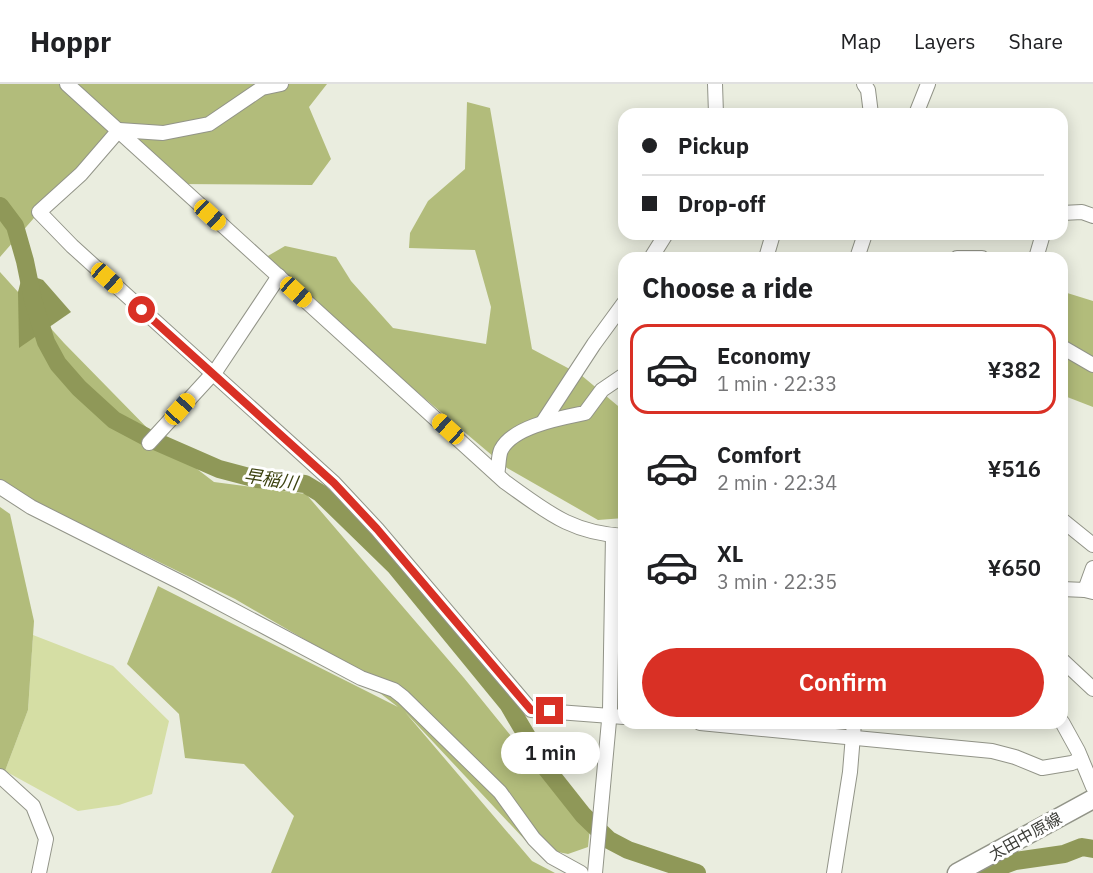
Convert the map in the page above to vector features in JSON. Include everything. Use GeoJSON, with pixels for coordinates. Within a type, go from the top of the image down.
{"type":"FeatureCollection","features":[{"type":"Feature","properties":{"kind":"main road","name":"太田中原線"},"geometry":{"type":"LineString","coordinates":[[957,873],[1093,799]]}},
{"type":"Feature","properties":{"kind":"street"},"geometry":{"type":"LineString","coordinates":[[67,84],[505,482],[563,521],[580,529],[618,535]]}},
{"type":"Feature","properties":{"kind":"street"},"geometry":{"type":"LineString","coordinates":[[119,130],[163,133],[209,124],[262,88],[281,84]]}},
{"type":"Feature","properties":{"kind":"street"},"geometry":{"type":"LineString","coordinates":[[715,84],[716,108]]}},
{"type":"Feature","properties":{"kind":"street"},"geometry":{"type":"LineString","coordinates":[[864,84],[868,90],[870,108]]}},
{"type":"Feature","properties":{"kind":"street"},"geometry":{"type":"LineString","coordinates":[[918,108],[928,84]]}},
{"type":"Feature","properties":{"kind":"street"},"geometry":{"type":"LineString","coordinates":[[119,130],[81,174],[39,212],[72,246],[334,483],[363,513],[531,710],[618,717]]}},
{"type":"Feature","properties":{"kind":"street"},"geometry":{"type":"LineString","coordinates":[[1068,213],[1082,212],[1093,216]]}},
{"type":"Feature","properties":{"kind":"street"},"geometry":{"type":"LineString","coordinates":[[149,443],[218,369],[279,276]]}},
{"type":"Feature","properties":{"kind":"street"},"geometry":{"type":"LineString","coordinates":[[543,422],[618,311]]}},
{"type":"Feature","properties":{"kind":"street"},"geometry":{"type":"LineString","coordinates":[[1068,351],[1093,365]]}},
{"type":"Feature","properties":{"kind":"street"},"geometry":{"type":"LineString","coordinates":[[497,474],[501,450],[517,434],[543,422],[585,413],[602,390],[618,379]]}},
{"type":"Feature","properties":{"kind":"street"},"geometry":{"type":"LineString","coordinates":[[0,487],[31,507],[184,584],[361,678],[394,690],[403,696],[493,785],[534,839],[546,851],[581,873]]}},
{"type":"Feature","properties":{"kind":"street"},"geometry":{"type":"LineString","coordinates":[[1068,525],[1093,545]]}},
{"type":"Feature","properties":{"kind":"street"},"geometry":{"type":"LineString","coordinates":[[595,873],[609,716],[618,553]]}},
{"type":"Feature","properties":{"kind":"street"},"geometry":{"type":"LineString","coordinates":[[1068,589],[1089,591],[1093,568]]}},
{"type":"Feature","properties":{"kind":"street"},"geometry":{"type":"LineString","coordinates":[[1068,666],[1093,689]]}},
{"type":"Feature","properties":{"kind":"street"},"geometry":{"type":"LineString","coordinates":[[832,729],[854,730],[992,751],[1042,768],[1072,763],[1081,759]]}},
{"type":"Feature","properties":{"kind":"street"},"geometry":{"type":"LineString","coordinates":[[1066,729],[1093,787]]}},
{"type":"Feature","properties":{"kind":"street"},"geometry":{"type":"LineString","coordinates":[[834,873],[854,730]]}},
{"type":"Feature","properties":{"kind":"street"},"geometry":{"type":"LineString","coordinates":[[0,776],[33,806],[46,839],[39,873]]}},
{"type":"Feature","properties":{"kind":"shaded area"},"geometry":{"type":"Polygon","coordinates":[[[0,84],[327,84],[309,107],[331,159],[312,185],[176,184],[114,126],[0,257],[0,84]]]}},
{"type":"Feature","properties":{"kind":"shaded area"},"geometry":{"type":"Polygon","coordinates":[[[467,102],[490,108],[532,349],[581,375],[618,406],[618,518],[598,520],[507,468],[261,260],[285,246],[336,257],[351,281],[393,328],[486,344],[491,307],[475,250],[409,248],[410,233],[428,201],[465,169],[467,102]]]}},
{"type":"Feature","properties":{"kind":"shaded area"},"geometry":{"type":"Polygon","coordinates":[[[0,272],[64,343],[158,439],[214,482],[306,494],[464,678],[532,762],[591,817],[588,847],[568,854],[548,850],[526,841],[405,712],[532,861],[555,873],[271,873],[294,816],[244,764],[185,758],[179,714],[127,664],[158,586],[398,707],[328,653],[235,599],[0,483],[0,272]]]}},
{"type":"Feature","properties":{"kind":"shaded area"},"geometry":{"type":"Polygon","coordinates":[[[23,273],[43,280],[71,312],[19,348],[18,292],[23,273]]]}},
{"type":"Feature","properties":{"kind":"shaded area"},"geometry":{"type":"Polygon","coordinates":[[[1068,293],[1093,301],[1093,407],[1068,397],[1068,293]]]}},
{"type":"Feature","properties":{"kind":"shaded area"},"geometry":{"type":"Polygon","coordinates":[[[0,507],[10,514],[34,621],[28,710],[5,771],[0,771],[0,507]]]}},
{"type":"Feature","properties":{"kind":"shaded area"},"geometry":{"type":"Polygon","coordinates":[[[33,635],[113,666],[169,721],[152,794],[119,805],[78,811],[5,771],[28,710],[33,635]]]}},
{"type":"Feature","properties":{"kind":"waterway","name":"早稲川"},"geometry":{"type":"LineString","coordinates":[[0,206],[15,226],[46,342],[58,364],[79,388],[114,420],[148,438],[219,469],[257,479],[305,484],[320,493],[395,566],[508,704],[545,767],[583,815],[609,840],[628,850],[697,873]]}},
{"type":"Feature","properties":{"kind":"waterway","name":"早稲川"},"geometry":{"type":"LineString","coordinates":[[983,873],[1015,861],[1064,854],[1082,847],[1093,849]]}},
{"type":"Feature","properties":{"kind":"route"},"geometry":{"type":"LineString","coordinates":[[142,310],[334,483],[377,529],[531,710],[550,711]]}}]}
